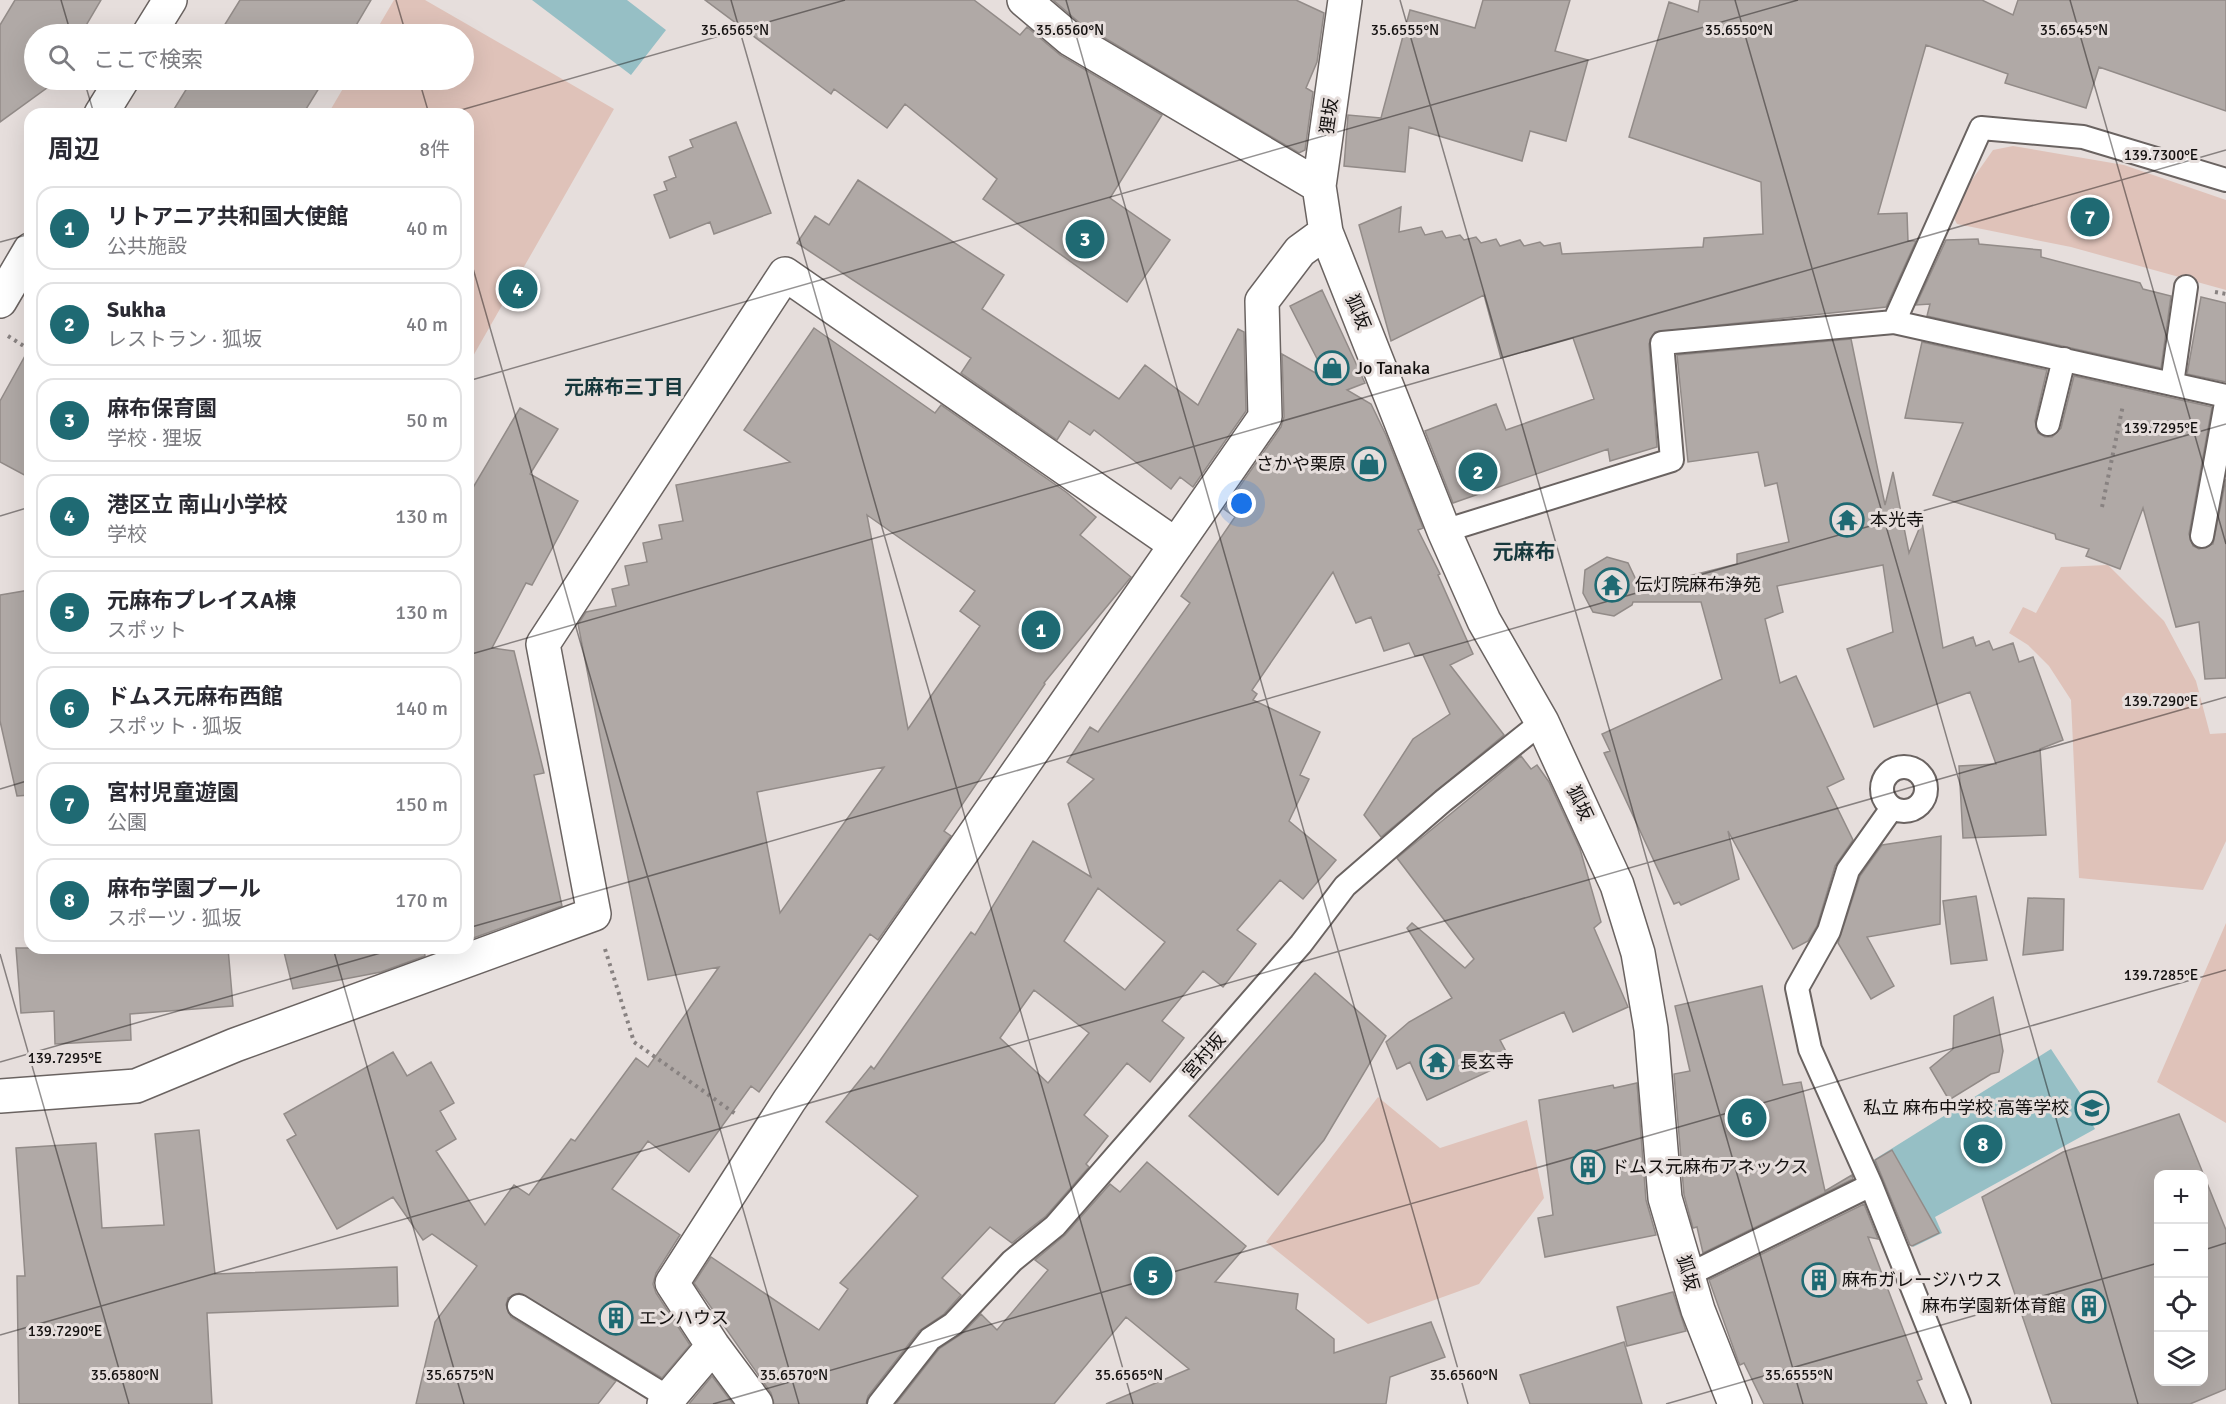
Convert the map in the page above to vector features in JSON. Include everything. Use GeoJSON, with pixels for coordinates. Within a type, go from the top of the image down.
{"type":"FeatureCollection","features":[{"type":"Feature","properties":{"kind":"street"},"geometry":{"type":"LineString","coordinates":[[155,24],[170,0]]}},
{"type":"Feature","properties":{"kind":"street"},"geometry":{"type":"LineString","coordinates":[[1024,0],[1070,39],[1319,186]]}},
{"type":"Feature","properties":{"kind":"street","name":"狸坂"},"geometry":{"type":"LineString","coordinates":[[1326,232],[1319,186],[1345,0]]}},
{"type":"Feature","properties":{"kind":"street"},"geometry":{"type":"LineString","coordinates":[[105,108],[116,90]]}},
{"type":"Feature","properties":{"kind":"street"},"geometry":{"type":"LineString","coordinates":[[756,1404],[713,1346],[672,1283],[767,1137],[1265,417],[1262,301],[1300,251],[1326,232]]}},
{"type":"Feature","properties":{"kind":"street","name":"狐坂"},"geometry":{"type":"LineString","coordinates":[[1326,232],[1444,531],[1484,621],[1542,722],[1617,885],[1638,953],[1651,1029],[1665,1198],[1698,1310],[1735,1404]]}},
{"type":"Feature","properties":{"kind":"street"},"geometry":{"type":"LineString","coordinates":[[1,317],[24,264]]}},
{"type":"Feature","properties":{"kind":"street"},"geometry":{"type":"LineString","coordinates":[[0,1096],[136,1086],[235,1045],[594,914],[543,644],[785,274],[1176,545]]}},
{"type":"Feature","properties":{"kind":"street"},"geometry":{"type":"LineString","coordinates":[[667,1401],[713,1346]]}},
{"type":"Feature","properties":{"kind":"lane"},"geometry":{"type":"LineString","coordinates":[[1894,322],[1981,128],[2083,137],[2226,180]]}},
{"type":"Feature","properties":{"kind":"lane"},"geometry":{"type":"LineString","coordinates":[[2172,384],[2186,287]]}},
{"type":"Feature","properties":{"kind":"lane"},"geometry":{"type":"LineString","coordinates":[[1444,531],[1672,460],[1662,343],[1894,322],[2226,396]]}},
{"type":"Feature","properties":{"kind":"lane"},"geometry":{"type":"LineString","coordinates":[[2048,424],[2064,359]]}},
{"type":"Feature","properties":{"kind":"lane"},"geometry":{"type":"LineString","coordinates":[[2202,536],[2226,403]]}},
{"type":"Feature","properties":{"kind":"lane","name":"宮村坂"},"geometry":{"type":"LineString","coordinates":[[879,1404],[930,1339],[952,1324],[1012,1261],[1055,1226],[1293,953],[1345,886],[1443,801],[1542,722]]}},
{"type":"Feature","properties":{"kind":"lane"},"geometry":{"type":"LineString","coordinates":[[1892,808],[1848,870],[1829,931],[1797,988],[1810,1049],[1871,1185],[1959,1404]]}},
{"type":"Feature","properties":{"kind":"lane"},"geometry":{"type":"LineString","coordinates":[[1688,1275],[1871,1185]]}},
{"type":"Feature","properties":{"kind":"lane"},"geometry":{"type":"LineString","coordinates":[[519,1306],[667,1401]]}},
{"type":"Feature","properties":{"kind":"path"},"geometry":{"type":"LineString","coordinates":[[1,317],[24,343]]}},
{"type":"Feature","properties":{"kind":"path"},"geometry":{"type":"LineString","coordinates":[[2102,507],[2130,374]]}},
{"type":"Feature","properties":{"kind":"path"},"geometry":{"type":"LineString","coordinates":[[594,914],[634,1042],[767,1137]]}},
{"type":"Feature","properties":{"kind":"shaded area"},"geometry":{"type":"Polygon","coordinates":[[[394,0],[425,0],[467,24],[380,24],[394,0]]]}},
{"type":"Feature","properties":{"kind":"shaded area"},"geometry":{"type":"Polygon","coordinates":[[[474,28],[614,109],[474,354],[474,108],[332,108],[342,90],[474,90],[474,28]]]}},
{"type":"Feature","properties":{"kind":"shaded area"},"geometry":{"type":"Polygon","coordinates":[[[2013,146],[2124,165],[2226,200],[2226,290],[2071,247],[1957,224],[1950,211],[1993,150],[2013,146]]]}},
{"type":"Feature","properties":{"kind":"shaded area"},"geometry":{"type":"Polygon","coordinates":[[[2108,565],[2164,621],[2196,681],[2210,734],[2226,733],[2226,841],[2203,890],[2079,878],[2071,700],[2049,666],[2028,645],[2009,633],[2023,607],[2036,613],[2061,567],[2108,565]]]}},
{"type":"Feature","properties":{"kind":"shaded area"},"geometry":{"type":"Polygon","coordinates":[[[2226,923],[2226,1123],[2157,1082],[2226,923]]]}},
{"type":"Feature","properties":{"kind":"shaded area"},"geometry":{"type":"Polygon","coordinates":[[[1378,1097],[1440,1148],[1527,1120],[1544,1198],[1479,1284],[1368,1324],[1266,1242],[1378,1097]]]}},
{"type":"Feature","properties":{"kind":"water"},"geometry":{"type":"Polygon","coordinates":[[[532,0],[627,0],[666,30],[631,75],[532,0]]]}},
{"type":"Feature","properties":{"kind":"water"},"geometry":{"type":"Polygon","coordinates":[[[2051,1049],[2082,1096],[2079,1099],[2095,1129],[1935,1217],[1942,1233],[1913,1247],[1880,1170],[1876,1172],[1872,1165],[1875,1159],[2051,1049]]]}},
{"type":"Feature","properties":{"kind":"building"},"geometry":{"type":"Polygon","coordinates":[[[15,0],[101,0],[87,24],[24,24],[24,90],[44,90],[0,122],[0,25],[15,0]]]}},
{"type":"Feature","properties":{"kind":"building"},"geometry":{"type":"Polygon","coordinates":[[[240,0],[371,0],[357,24],[225,24],[240,0]]]}},
{"type":"Feature","properties":{"kind":"building"},"geometry":{"type":"Polygon","coordinates":[[[705,0],[974,0],[1020,35],[1027,27],[1060,55],[1162,115],[1110,198],[1170,240],[1127,302],[983,199],[997,179],[905,104],[887,128],[834,89],[831,94],[705,0]]]}},
{"type":"Feature","properties":{"kind":"building"},"geometry":{"type":"Polygon","coordinates":[[[1053,0],[1296,0],[1324,13],[1317,62],[1306,88],[1313,92],[1305,150],[1299,153],[1081,24],[1053,0]]]}},
{"type":"Feature","properties":{"kind":"building"},"geometry":{"type":"Polygon","coordinates":[[[1483,0],[1570,0],[1555,51],[1588,60],[1566,141],[1530,131],[1522,161],[1409,127],[1405,172],[1344,166],[1348,115],[1381,118],[1410,10],[1475,28],[1483,0]]]}},
{"type":"Feature","properties":{"kind":"building"},"geometry":{"type":"Polygon","coordinates":[[[1700,0],[1982,0],[2013,15],[2018,0],[2226,0],[2226,111],[2099,67],[2086,108],[2005,83],[2008,74],[1926,45],[1878,214],[1907,213],[1908,241],[1916,241],[1886,307],[1655,332],[1649,344],[1657,447],[1610,461],[1608,449],[1453,503],[1425,431],[1496,404],[1506,430],[1594,399],[1573,338],[1501,358],[1484,295],[1391,341],[1359,225],[1401,207],[1399,232],[1421,227],[1425,235],[1442,231],[1446,238],[1460,235],[1464,240],[1476,237],[1481,243],[1496,239],[1500,246],[1520,240],[1524,246],[1540,242],[1544,246],[1560,243],[1562,254],[1703,247],[1704,238],[1763,234],[1761,182],[1629,137],[1669,2],[1698,12],[1700,0]]]}},
{"type":"Feature","properties":{"kind":"building"},"geometry":{"type":"Polygon","coordinates":[[[186,90],[318,90],[307,108],[175,108],[186,90]]]}},
{"type":"Feature","properties":{"kind":"building"},"geometry":{"type":"Polygon","coordinates":[[[736,122],[771,213],[714,234],[710,222],[670,238],[654,195],[667,190],[664,182],[676,177],[669,157],[693,147],[690,140],[736,122]]]}},
{"type":"Feature","properties":{"kind":"building"},"geometry":{"type":"Polygon","coordinates":[[[858,180],[1004,275],[982,309],[1119,399],[1145,365],[1198,405],[1238,329],[1244,332],[1246,411],[1193,487],[1180,477],[1171,489],[1094,430],[1090,435],[1069,421],[1057,440],[961,373],[971,358],[797,243],[815,216],[829,225],[858,180]]]}},
{"type":"Feature","properties":{"kind":"building"},"geometry":{"type":"Polygon","coordinates":[[[1978,239],[1979,244],[2041,250],[2041,257],[2140,283],[2143,289],[2171,296],[2161,368],[1927,316],[1930,304],[1916,305],[1946,240],[1978,239]]]}},
{"type":"Feature","properties":{"kind":"building"},"geometry":{"type":"Polygon","coordinates":[[[1322,290],[1365,383],[1347,390],[1371,404],[1386,435],[1423,528],[1418,530],[1440,574],[1438,575],[1473,654],[1450,665],[1504,735],[1381,837],[1364,815],[1413,739],[1450,714],[1423,655],[1415,656],[1409,643],[1384,651],[1371,617],[1356,623],[1333,572],[1252,690],[1257,694],[1253,700],[1320,732],[1300,775],[1309,779],[1289,821],[1336,860],[1303,899],[1280,880],[1237,930],[1256,944],[1223,987],[1203,971],[1162,1021],[1184,1038],[1150,1082],[1127,1063],[1084,1115],[1108,1136],[1086,1164],[1089,1167],[1046,1216],[1012,1243],[990,1227],[942,1278],[961,1295],[944,1314],[919,1331],[868,1396],[866,1404],[774,1404],[771,1393],[694,1283],[711,1257],[819,1330],[848,1289],[840,1283],[918,1196],[826,1122],[871,1066],[874,1069],[971,932],[975,935],[1033,841],[1091,877],[1068,804],[1094,779],[1067,762],[1090,727],[1098,732],[1190,603],[1181,596],[1235,517],[1224,509],[1281,427],[1284,417],[1282,354],[1328,380],[1290,306],[1322,290]],[[1098,888],[1064,941],[1125,990],[1165,942],[1098,888]],[[1034,990],[1000,1038],[1048,1083],[1089,1033],[1034,990]]]}},
{"type":"Feature","properties":{"kind":"building"},"geometry":{"type":"Polygon","coordinates":[[[2201,297],[2226,303],[2226,382],[2187,374],[2201,297]]]}},
{"type":"Feature","properties":{"kind":"building"},"geometry":{"type":"Polygon","coordinates":[[[814,328],[935,413],[941,405],[1066,492],[1096,517],[1080,535],[1131,577],[1044,683],[944,831],[951,836],[878,940],[870,934],[759,1092],[751,1086],[689,1172],[648,1141],[612,1189],[680,1235],[656,1273],[653,1284],[656,1293],[690,1345],[662,1378],[519,1293],[508,1298],[506,1305],[511,1317],[616,1381],[598,1404],[416,1404],[435,1322],[477,1266],[432,1234],[423,1240],[393,1197],[337,1229],[287,1140],[296,1135],[284,1114],[393,1052],[407,1076],[431,1062],[454,1103],[440,1111],[456,1139],[436,1151],[485,1225],[514,1185],[529,1195],[571,1139],[575,1141],[636,1058],[648,1067],[719,967],[648,980],[578,624],[586,612],[616,606],[612,589],[629,585],[625,566],[647,562],[643,543],[662,539],[659,525],[683,521],[676,485],[790,462],[744,430],[814,328]],[[867,515],[908,729],[980,626],[960,611],[975,591],[867,515]],[[884,767],[757,792],[780,913],[884,767]]]}},
{"type":"Feature","properties":{"kind":"building"},"geometry":{"type":"Polygon","coordinates":[[[1851,339],[1885,505],[1893,472],[1909,553],[1922,522],[1943,648],[1973,637],[1976,646],[1989,641],[1993,650],[2013,643],[2019,662],[2033,657],[2063,740],[2040,749],[2046,835],[1963,838],[1959,766],[1996,764],[1970,692],[1874,727],[1847,649],[1893,632],[1883,565],[1777,586],[1783,612],[1765,619],[1780,683],[1796,676],[1844,779],[1827,787],[1853,840],[1835,866],[1817,926],[1808,941],[1793,949],[1728,831],[1739,879],[1681,905],[1679,902],[1674,904],[1604,753],[1610,751],[1602,734],[1722,679],[1701,602],[1633,602],[1632,605],[1614,616],[1593,612],[1583,593],[1585,570],[1607,557],[1628,563],[1638,584],[1637,589],[1737,564],[1737,554],[1789,542],[1777,483],[1765,486],[1758,452],[1688,462],[1677,355],[1851,339]]]}},
{"type":"Feature","properties":{"kind":"building"},"geometry":{"type":"Polygon","coordinates":[[[1922,342],[2047,370],[2035,421],[2038,433],[2045,437],[2052,437],[2061,428],[2074,376],[2212,407],[2189,534],[2193,546],[2199,549],[2213,544],[2226,479],[2226,678],[2205,679],[2199,622],[2176,627],[2143,508],[2120,569],[2086,556],[2089,549],[2056,539],[2055,534],[1933,495],[1963,423],[1905,418],[1922,342]]]}},
{"type":"Feature","properties":{"kind":"building"},"geometry":{"type":"Polygon","coordinates":[[[24,358],[24,475],[0,462],[0,401],[24,358]]]}},
{"type":"Feature","properties":{"kind":"building"},"geometry":{"type":"Polygon","coordinates":[[[520,408],[558,429],[530,474],[578,501],[532,585],[526,583],[492,648],[514,651],[544,773],[534,775],[562,906],[474,938],[474,486],[520,408]]]}},
{"type":"Feature","properties":{"kind":"building"},"geometry":{"type":"Polygon","coordinates":[[[24,591],[24,795],[17,796],[0,721],[0,595],[24,591]]]}},
{"type":"Feature","properties":{"kind":"building"},"geometry":{"type":"Polygon","coordinates":[[[1521,756],[1531,769],[1537,765],[1549,782],[1580,849],[1601,922],[1594,928],[1628,1007],[1573,1032],[1564,1012],[1500,1040],[1511,1061],[1427,1100],[1410,1062],[1397,1069],[1386,1042],[1409,1022],[1452,998],[1407,928],[1412,923],[1465,968],[1474,959],[1397,858],[1521,756]]]}},
{"type":"Feature","properties":{"kind":"building"},"geometry":{"type":"Polygon","coordinates":[[[1941,836],[1940,924],[1867,937],[1894,986],[1871,999],[1838,943],[1860,876],[1882,845],[1941,836]]]}},
{"type":"Feature","properties":{"kind":"building"},"geometry":{"type":"Polygon","coordinates":[[[1976,896],[1987,960],[1951,964],[1943,901],[1976,896]]]}},
{"type":"Feature","properties":{"kind":"building"},"geometry":{"type":"Polygon","coordinates":[[[2028,898],[2064,899],[2063,950],[2023,955],[2028,898]]]}},
{"type":"Feature","properties":{"kind":"building"},"geometry":{"type":"Polygon","coordinates":[[[16,948],[24,948],[24,954],[229,954],[233,1006],[130,1014],[131,1040],[55,1044],[54,1011],[21,1013],[16,948]]]}},
{"type":"Feature","properties":{"kind":"building"},"geometry":{"type":"Polygon","coordinates":[[[284,954],[425,954],[425,956],[381,972],[293,989],[284,954]]]}},
{"type":"Feature","properties":{"kind":"building"},"geometry":{"type":"Polygon","coordinates":[[[1315,973],[1386,1036],[1324,1140],[1278,1195],[1189,1116],[1315,973]]]}},
{"type":"Feature","properties":{"kind":"building"},"geometry":{"type":"Polygon","coordinates":[[[1762,986],[1783,1085],[1801,1082],[1825,1191],[1852,1175],[1853,1179],[1703,1253],[1697,1227],[1693,1228],[1684,1195],[1674,1074],[1690,1071],[1675,1006],[1762,986]]]}},
{"type":"Feature","properties":{"kind":"building"},"geometry":{"type":"Polygon","coordinates":[[[1993,997],[2003,1051],[1999,1072],[1991,1074],[1949,1100],[1930,1068],[1953,1049],[1954,1016],[1993,997]]]}},
{"type":"Feature","properties":{"kind":"building","name":"ドムス元麻布アネックス"},"geometry":{"type":"Polygon","coordinates":[[[1637,1083],[1646,1200],[1656,1235],[1545,1257],[1538,1218],[1553,1215],[1539,1100],[1613,1085],[1614,1088],[1637,1083]]]}},
{"type":"Feature","properties":{"kind":"building","name":"麻布学園新体育館"},"geometry":{"type":"Polygon","coordinates":[[[2179,1114],[2201,1170],[2154,1170],[2154,1386],[2208,1386],[2208,1186],[2226,1230],[2226,1389],[2190,1404],[2052,1404],[1982,1197],[2063,1152],[2179,1114]]]}},
{"type":"Feature","properties":{"kind":"building"},"geometry":{"type":"Polygon","coordinates":[[[199,1130],[215,1274],[397,1267],[398,1306],[207,1313],[212,1404],[19,1404],[17,1276],[25,1276],[16,1148],[96,1143],[102,1228],[164,1225],[155,1134],[199,1130]]]}},
{"type":"Feature","properties":{"kind":"building"},"geometry":{"type":"Polygon","coordinates":[[[1892,1150],[1939,1233],[1912,1246],[1875,1160],[1892,1150]]]}},
{"type":"Feature","properties":{"kind":"building"},"geometry":{"type":"Polygon","coordinates":[[[1147,1162],[1246,1246],[1215,1282],[1298,1294],[1296,1309],[1334,1339],[1334,1353],[1431,1322],[1445,1357],[1390,1377],[1386,1404],[1106,1404],[1189,1369],[1126,1317],[1054,1404],[896,1404],[939,1349],[963,1333],[981,1314],[997,1330],[1048,1270],[1035,1260],[1065,1235],[1110,1184],[1120,1192],[1147,1162]]]}},
{"type":"Feature","properties":{"kind":"building"},"geometry":{"type":"Polygon","coordinates":[[[1864,1204],[1878,1239],[1868,1237],[1922,1379],[1917,1381],[1927,1404],[1764,1404],[1744,1363],[1740,1365],[1738,1361],[1709,1280],[1864,1204]]]}},
{"type":"Feature","properties":{"kind":"building"},"geometry":{"type":"Polygon","coordinates":[[[1673,1292],[1686,1331],[1627,1346],[1617,1307],[1673,1292]]]}},
{"type":"Feature","properties":{"kind":"building"},"geometry":{"type":"Polygon","coordinates":[[[1624,1342],[1642,1404],[1530,1404],[1520,1375],[1624,1342]]]}},
{"type":"Feature","properties":{"kind":"building"},"geometry":{"type":"Polygon","coordinates":[[[712,1376],[733,1404],[689,1404],[712,1376]]]}},
{"type":"Feature","properties":{"kind":"place","name":"宮村児童遊園"},"geometry":{"type":"Point","coordinates":[2090,217]}},
{"type":"Feature","properties":{"kind":"place","name":"麻布保育園"},"geometry":{"type":"Point","coordinates":[1085,239]}},
{"type":"Feature","properties":{"kind":"place","name":"港区立 南山小学校"},"geometry":{"type":"Point","coordinates":[518,289]}},
{"type":"Feature","properties":{"kind":"place","name":"Jo Tanaka"},"geometry":{"type":"Point","coordinates":[1332,368]}},
{"type":"Feature","properties":{"kind":"place","name":"さかや栗原"},"geometry":{"type":"Point","coordinates":[1369,464]}},
{"type":"Feature","properties":{"kind":"place","name":"Sukha"},"geometry":{"type":"Point","coordinates":[1478,472]}},
{"type":"Feature","properties":{"kind":"place","name":"本光寺"},"geometry":{"type":"Point","coordinates":[1847,520]}},
{"type":"Feature","properties":{"kind":"place","name":"伝灯院麻布浄苑"},"geometry":{"type":"Point","coordinates":[1612,585]}},
{"type":"Feature","properties":{"kind":"place","name":"リトアニア共和国大使館"},"geometry":{"type":"Point","coordinates":[1041,630]}},
{"type":"Feature","properties":{"kind":"place","name":"長玄寺"},"geometry":{"type":"Point","coordinates":[1437,1062]}},
{"type":"Feature","properties":{"kind":"place","name":"私立 麻布中学校 高等学校"},"geometry":{"type":"Point","coordinates":[2092,1108]}},
{"type":"Feature","properties":{"kind":"place","name":"ドムス元麻布西館"},"geometry":{"type":"Point","coordinates":[1747,1118]}},
{"type":"Feature","properties":{"kind":"place","name":"麻布学園プール"},"geometry":{"type":"Point","coordinates":[1983,1144]}},
{"type":"Feature","properties":{"kind":"place","name":"ドムス元麻布アネックス"},"geometry":{"type":"Point","coordinates":[1588,1167]}},
{"type":"Feature","properties":{"kind":"place","name":"元麻布プレイスA棟"},"geometry":{"type":"Point","coordinates":[1153,1276]}},
{"type":"Feature","properties":{"kind":"place","name":"麻布ガレージハウス"},"geometry":{"type":"Point","coordinates":[1819,1280]}},
{"type":"Feature","properties":{"kind":"place","name":"麻布学園新体育館"},"geometry":{"type":"Point","coordinates":[2089,1306]}},
{"type":"Feature","properties":{"kind":"place","name":"エンハウス"},"geometry":{"type":"Point","coordinates":[616,1318]}},
{"type":"Feature","properties":{"kind":"district","name":"元麻布三丁目"},"geometry":{"type":"Point","coordinates":[624,387]}},
{"type":"Feature","properties":{"kind":"district","name":"元麻布"},"geometry":{"type":"Point","coordinates":[1524,552]}}]}
